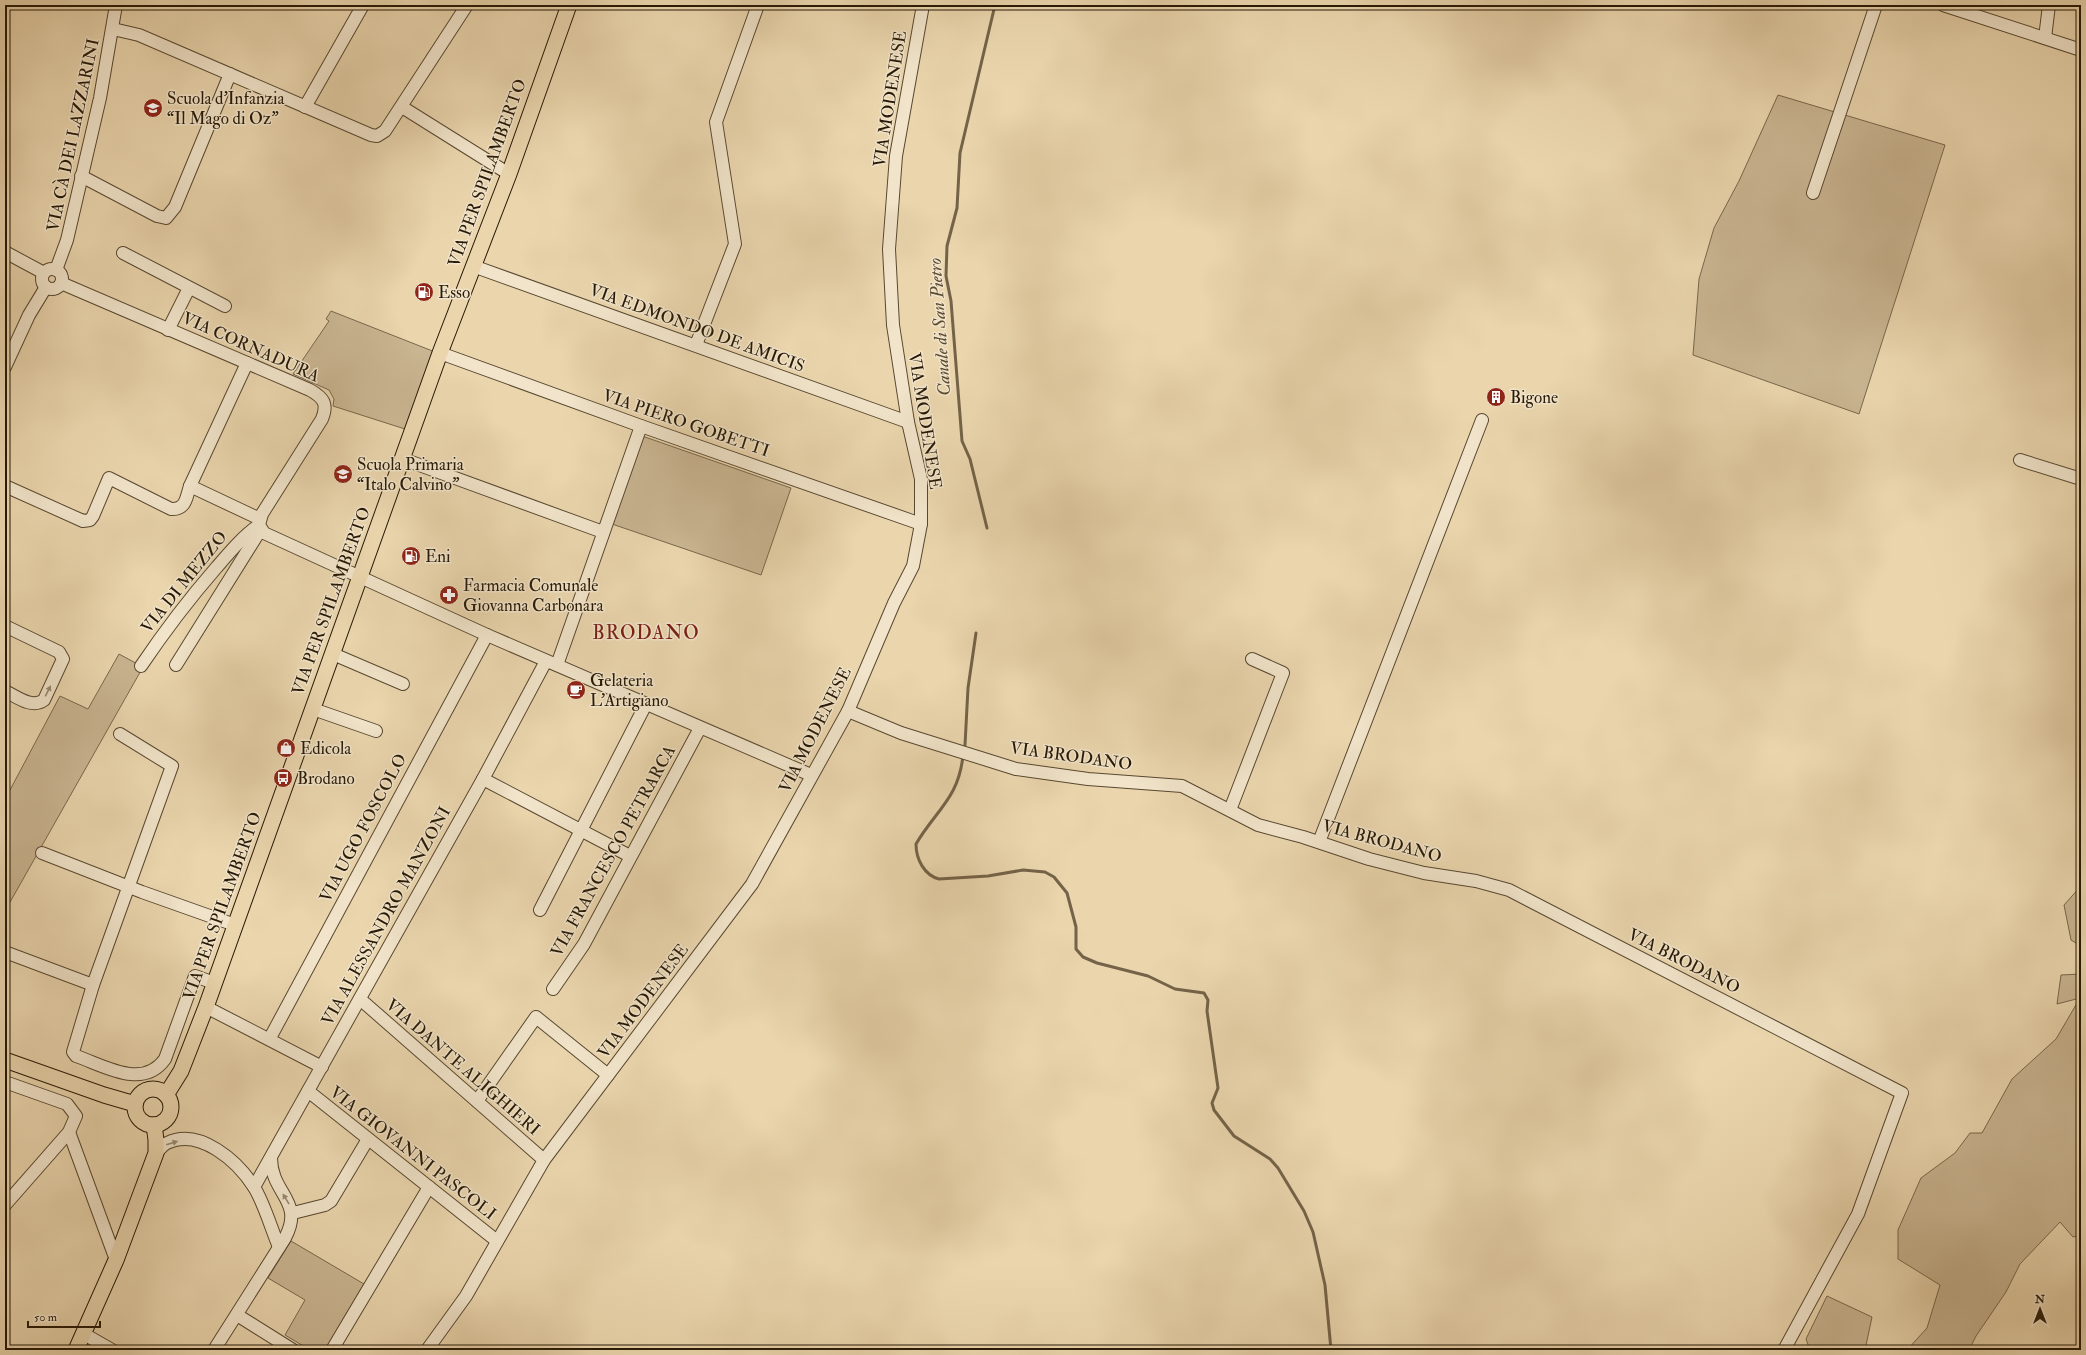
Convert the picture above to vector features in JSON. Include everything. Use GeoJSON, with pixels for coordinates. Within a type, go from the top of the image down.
{"type":"FeatureCollection","features":[{"type":"Feature","properties":{"kind":"main road","name":"VIA PER SPILAMBERTO"},"geometry":{"type":"LineString","coordinates":[[166,1095],[181,1071],[206,1007],[440,353],[509,174],[568,5]]}},
{"type":"Feature","properties":{"kind":"main road"},"geometry":{"type":"LineString","coordinates":[[5,1060],[135,1104]]}},
{"type":"Feature","properties":{"kind":"main road"},"geometry":{"type":"LineString","coordinates":[[148,1090],[154,1090],[166,1095],[170,1105],[170,1111],[164,1121],[154,1125],[140,1119],[135,1109],[135,1104],[138,1098],[148,1090]]}},
{"type":"Feature","properties":{"kind":"main road"},"geometry":{"type":"LineString","coordinates":[[76,1350],[116,1260],[156,1153],[154,1125]]}},
{"type":"Feature","properties":{"kind":"street","name":"VIA CÀ DEI LAZZARINI"},"geometry":{"type":"LineString","coordinates":[[56,270],[64,254],[100,98],[116,5]]}},
{"type":"Feature","properties":{"kind":"street"},"geometry":{"type":"LineString","coordinates":[[305,107],[362,5]]}},
{"type":"Feature","properties":{"kind":"street"},"geometry":{"type":"LineString","coordinates":[[113,29],[139,35],[305,107],[371,135],[377,136],[385,131],[402,107],[467,5]]}},
{"type":"Feature","properties":{"kind":"street"},"geometry":{"type":"LineString","coordinates":[[696,345],[735,244],[716,122],[758,5]]}},
{"type":"Feature","properties":{"kind":"street","name":"VIA MODENESE"},"geometry":{"type":"LineString","coordinates":[[427,1350],[462,1303],[544,1160],[752,884],[811,775],[848,712],[894,603],[913,566],[922,524],[920,479],[908,422],[893,325],[889,249],[896,156],[923,5]]}},
{"type":"Feature","properties":{"kind":"street"},"geometry":{"type":"LineString","coordinates":[[1813,193],[1876,5]]}},
{"type":"Feature","properties":{"kind":"street"},"geometry":{"type":"LineString","coordinates":[[1943,5],[2081,50]]}},
{"type":"Feature","properties":{"kind":"street"},"geometry":{"type":"LineString","coordinates":[[2045,38],[2049,5]]}},
{"type":"Feature","properties":{"kind":"street"},"geometry":{"type":"LineString","coordinates":[[82,176],[152,213],[162,217],[169,216],[175,208],[230,74]]}},
{"type":"Feature","properties":{"kind":"street"},"geometry":{"type":"LineString","coordinates":[[402,107],[509,174]]}},
{"type":"Feature","properties":{"kind":"street"},"geometry":{"type":"LineString","coordinates":[[5,252],[44,273]]}},
{"type":"Feature","properties":{"kind":"street","name":"VIA CORNADURA"},"geometry":{"type":"LineString","coordinates":[[123,253],[225,306]]}},
{"type":"Feature","properties":{"kind":"street","name":"VIA EDMONDO DE AMICIS"},"geometry":{"type":"LineString","coordinates":[[473,266],[908,422]]}},
{"type":"Feature","properties":{"kind":"street"},"geometry":{"type":"LineString","coordinates":[[49,269],[56,270],[61,276],[61,283],[56,288],[46,287],[42,282],[44,273],[49,269]]}},
{"type":"Feature","properties":{"kind":"street","name":"VIA CORNADURA"},"geometry":{"type":"LineString","coordinates":[[61,283],[310,390],[321,397],[325,407],[322,420],[176,665]]}},
{"type":"Feature","properties":{"kind":"street"},"geometry":{"type":"LineString","coordinates":[[5,367],[29,315],[46,287]]}},
{"type":"Feature","properties":{"kind":"street","name":"VIA CORNADURA"},"geometry":{"type":"LineString","coordinates":[[168,330],[188,288]]}},
{"type":"Feature","properties":{"kind":"street","name":"VIA PIERO GOBETTI"},"geometry":{"type":"LineString","coordinates":[[440,353],[641,426],[922,524]]}},
{"type":"Feature","properties":{"kind":"street"},"geometry":{"type":"LineString","coordinates":[[5,486],[86,521],[93,516],[109,478],[171,509],[180,509],[183,506],[190,486],[247,363]]}},
{"type":"Feature","properties":{"kind":"street"},"geometry":{"type":"LineString","coordinates":[[1319,842],[1482,420]]}},
{"type":"Feature","properties":{"kind":"street","name":"VIA ALESSANDRO MANZONI"},"geometry":{"type":"LineString","coordinates":[[254,1187],[482,779],[552,663],[603,532],[641,426]]}},
{"type":"Feature","properties":{"kind":"street"},"geometry":{"type":"LineString","coordinates":[[403,459],[603,532]]}},
{"type":"Feature","properties":{"kind":"street"},"geometry":{"type":"LineString","coordinates":[[2020,460],[2081,479]]}},
{"type":"Feature","properties":{"kind":"street"},"geometry":{"type":"LineString","coordinates":[[190,486],[260,524],[278,540],[487,635],[811,775]]}},
{"type":"Feature","properties":{"kind":"street","name":"VIA DI MEZZO"},"geometry":{"type":"LineString","coordinates":[[141,666],[167,629],[212,573],[246,534],[260,524]]}},
{"type":"Feature","properties":{"kind":"street"},"geometry":{"type":"LineString","coordinates":[[5,626],[59,652],[63,659],[44,700],[41,702],[30,704],[5,691]]}},
{"type":"Feature","properties":{"kind":"street","name":"VIA UGO FOSCOLO"},"geometry":{"type":"LineString","coordinates":[[270,1038],[487,635]]}},
{"type":"Feature","properties":{"kind":"street"},"geometry":{"type":"LineString","coordinates":[[333,654],[403,684]]}},
{"type":"Feature","properties":{"kind":"street"},"geometry":{"type":"LineString","coordinates":[[1230,810],[1283,673],[1252,660]]}},
{"type":"Feature","properties":{"kind":"street"},"geometry":{"type":"LineString","coordinates":[[540,910],[646,704]]}},
{"type":"Feature","properties":{"kind":"street"},"geometry":{"type":"LineString","coordinates":[[313,709],[376,731]]}},
{"type":"Feature","properties":{"kind":"street","name":"VIA BRODANO"},"geometry":{"type":"LineString","coordinates":[[848,712],[901,732],[1016,769],[1088,779],[1182,786],[1258,825],[1319,842],[1369,859],[1424,873],[1476,881],[1509,890],[1902,1093],[1858,1214],[1784,1350]]}},
{"type":"Feature","properties":{"kind":"street","name":"VIA FRANCESCO PETRARCA"},"geometry":{"type":"LineString","coordinates":[[553,989],[584,944],[700,728]]}},
{"type":"Feature","properties":{"kind":"street"},"geometry":{"type":"LineString","coordinates":[[120,734],[172,766],[93,985],[73,1052],[76,1056],[134,1076],[142,1075],[156,1069],[165,1058],[195,976],[214,983]]}},
{"type":"Feature","properties":{"kind":"street"},"geometry":{"type":"LineString","coordinates":[[482,779],[630,856]]}},
{"type":"Feature","properties":{"kind":"street"},"geometry":{"type":"LineString","coordinates":[[42,853],[128,887],[236,925]]}},
{"type":"Feature","properties":{"kind":"street"},"geometry":{"type":"LineString","coordinates":[[5,952],[93,985]]}},
{"type":"Feature","properties":{"kind":"street","name":"VIA DANTE ALIGHIERI"},"geometry":{"type":"LineString","coordinates":[[360,999],[544,1160]]}},
{"type":"Feature","properties":{"kind":"street"},"geometry":{"type":"LineString","coordinates":[[206,1007],[270,1038],[322,1067]]}},
{"type":"Feature","properties":{"kind":"street"},"geometry":{"type":"LineString","coordinates":[[477,1101],[536,1017],[608,1075]]}},
{"type":"Feature","properties":{"kind":"street"},"geometry":{"type":"LineString","coordinates":[[5,1082],[67,1104],[76,1116],[69,1132],[5,1205]]}},
{"type":"Feature","properties":{"kind":"street","name":"VIA GIOVANNI PASCOLI"},"geometry":{"type":"LineString","coordinates":[[308,1091],[498,1241]]}},
{"type":"Feature","properties":{"kind":"street"},"geometry":{"type":"LineString","coordinates":[[69,1132],[116,1260]]}},
{"type":"Feature","properties":{"kind":"street"},"geometry":{"type":"LineString","coordinates":[[293,1213],[325,1205],[331,1201],[368,1139]]}},
{"type":"Feature","properties":{"kind":"street"},"geometry":{"type":"LineString","coordinates":[[156,1153],[167,1143],[192,1140],[205,1143],[223,1153],[254,1187],[279,1247]]}},
{"type":"Feature","properties":{"kind":"street"},"geometry":{"type":"LineString","coordinates":[[214,1350],[237,1316],[289,1231],[293,1213],[273,1176],[271,1158]]}},
{"type":"Feature","properties":{"kind":"street"},"geometry":{"type":"LineString","coordinates":[[332,1350],[429,1187]]}},
{"type":"Feature","properties":{"kind":"street"},"geometry":{"type":"LineString","coordinates":[[237,1316],[293,1350]]}},
{"type":"Feature","properties":{"kind":"street"},"geometry":{"type":"LineString","coordinates":[[84,1334],[112,1350]]}},
{"type":"Feature","properties":{"kind":"shaded area"},"geometry":{"type":"Polygon","coordinates":[[[1778,95],[1945,145],[1859,414],[1693,355],[1699,279],[1714,228],[1739,181],[1778,95]]]}},
{"type":"Feature","properties":{"kind":"shaded area"},"geometry":{"type":"Polygon","coordinates":[[[331,311],[435,352],[408,430],[333,406],[334,399],[329,390],[293,374],[329,321],[326,319],[331,311]]]}},
{"type":"Feature","properties":{"kind":"shaded area"},"geometry":{"type":"Polygon","coordinates":[[[645,437],[791,488],[761,575],[612,524],[642,438],[645,437]]]}},
{"type":"Feature","properties":{"kind":"shaded area"},"geometry":{"type":"Polygon","coordinates":[[[119,654],[143,667],[5,911],[5,788],[10,790],[60,696],[88,709],[119,654]]]}},
{"type":"Feature","properties":{"kind":"shaded area"},"geometry":{"type":"Polygon","coordinates":[[[2081,886],[2081,946],[2071,940],[2064,905],[2081,886]]]}},
{"type":"Feature","properties":{"kind":"shaded area"},"geometry":{"type":"Polygon","coordinates":[[[2081,974],[2081,1235],[2073,1237],[2060,1222],[2020,1264],[2006,1292],[1976,1336],[1969,1350],[1907,1350],[1927,1328],[1940,1285],[1898,1259],[1898,1230],[1921,1178],[1955,1153],[1970,1133],[1982,1133],[2012,1079],[2056,1039],[2080,998],[2057,1004],[2061,975],[2081,974]]]}},
{"type":"Feature","properties":{"kind":"shaded area"},"geometry":{"type":"Polygon","coordinates":[[[291,1241],[364,1284],[325,1350],[310,1350],[285,1335],[305,1300],[268,1278],[291,1241]]]}},
{"type":"Feature","properties":{"kind":"shaded area"},"geometry":{"type":"Polygon","coordinates":[[[1827,1296],[1872,1317],[1865,1350],[1810,1350],[1806,1339],[1827,1296]]]}},
{"type":"Feature","properties":{"kind":"waterway","name":"Canale di San Pietro"},"geometry":{"type":"LineString","coordinates":[[987,528],[970,459],[962,441],[951,301],[946,276],[947,246],[957,208],[960,153],[995,5]]}},
{"type":"Feature","properties":{"kind":"waterway","name":"Canale di San Pietro"},"geometry":{"type":"LineString","coordinates":[[965,745],[968,688],[976,633]]}},
{"type":"Feature","properties":{"kind":"waterway","name":"Canale di San Pietro"},"geometry":{"type":"LineString","coordinates":[[963,755],[961,770],[952,793],[916,844],[917,855],[922,866],[929,874],[939,879],[988,876],[1023,870],[1045,872],[1054,877],[1067,893],[1076,927],[1076,949],[1083,957],[1097,963],[1148,976],[1175,989],[1204,993],[1208,1000],[1207,1011],[1218,1088],[1212,1103],[1214,1110],[1234,1136],[1270,1159],[1278,1168],[1304,1211],[1313,1232],[1325,1285],[1331,1350]]}},
{"type":"Feature","properties":{"kind":"place","name":"Scuola d’Infanzia “Il Mago di Oz”"},"geometry":{"type":"Point","coordinates":[153,108]}},
{"type":"Feature","properties":{"kind":"place","name":"Esso"},"geometry":{"type":"Point","coordinates":[424,292]}},
{"type":"Feature","properties":{"kind":"place","name":"Bigone"},"geometry":{"type":"Point","coordinates":[1496,397]}},
{"type":"Feature","properties":{"kind":"place","name":"Scuola Primaria “Italo Calvino”"},"geometry":{"type":"Point","coordinates":[343,474]}},
{"type":"Feature","properties":{"kind":"place","name":"Eni"},"geometry":{"type":"Point","coordinates":[411,556]}},
{"type":"Feature","properties":{"kind":"place","name":"Farmacia Comunale Giovanna Carbonara"},"geometry":{"type":"Point","coordinates":[449,595]}},
{"type":"Feature","properties":{"kind":"place","name":"Gelateria L'Artigiano"},"geometry":{"type":"Point","coordinates":[576,690]}},
{"type":"Feature","properties":{"kind":"place","name":"Edicola"},"geometry":{"type":"Point","coordinates":[286,748]}},
{"type":"Feature","properties":{"kind":"place","name":"Brodano"},"geometry":{"type":"Point","coordinates":[283,778]}},
{"type":"Feature","properties":{"kind":"district","name":"BRODANO"},"geometry":{"type":"Point","coordinates":[646,633]}}]}
